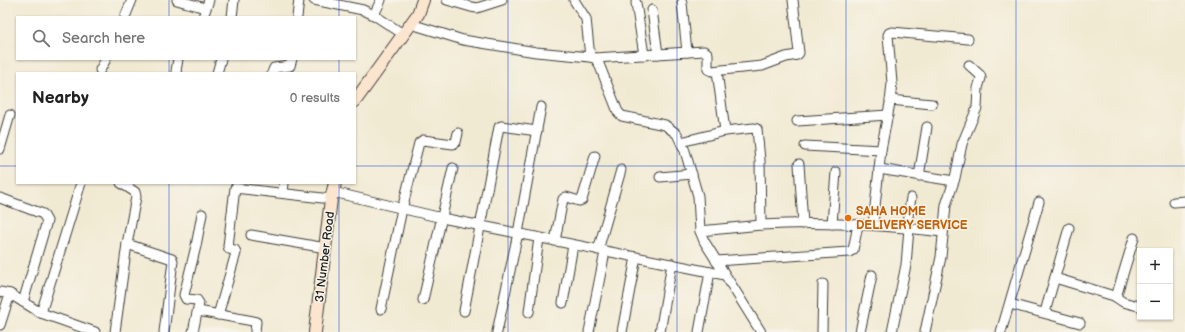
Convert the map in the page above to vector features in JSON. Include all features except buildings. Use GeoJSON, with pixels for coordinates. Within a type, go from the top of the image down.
{"type":"FeatureCollection","features":[{"type":"Feature","properties":{"kind":"main road"},"geometry":{"type":"LineString","coordinates":[[356,100],[418,14],[423,0]]}},
{"type":"Feature","properties":{"kind":"main road","name":"31 Number Road"},"geometry":{"type":"LineString","coordinates":[[315,332],[333,191]]}},
{"type":"Feature","properties":{"kind":"street"},"geometry":{"type":"LineString","coordinates":[[125,16],[132,0]]}},
{"type":"Feature","properties":{"kind":"street"},"geometry":{"type":"LineString","coordinates":[[177,0],[207,4],[202,16]]}},
{"type":"Feature","properties":{"kind":"street"},"geometry":{"type":"LineString","coordinates":[[232,16],[234,0]]}},
{"type":"Feature","properties":{"kind":"street"},"geometry":{"type":"LineString","coordinates":[[297,16],[299,0]]}},
{"type":"Feature","properties":{"kind":"street"},"geometry":{"type":"LineString","coordinates":[[314,0],[363,10],[374,15],[403,34]]}},
{"type":"Feature","properties":{"kind":"street"},"geometry":{"type":"LineString","coordinates":[[374,15],[382,0]]}},
{"type":"Feature","properties":{"kind":"street"},"geometry":{"type":"LineString","coordinates":[[447,0],[477,8],[502,0]]}},
{"type":"Feature","properties":{"kind":"street"},"geometry":{"type":"LineString","coordinates":[[574,0],[586,20],[593,58],[599,64],[618,112],[622,116],[665,125],[677,134],[685,151],[698,196],[700,231],[704,241],[761,332]]}},
{"type":"Feature","properties":{"kind":"street"},"geometry":{"type":"LineString","coordinates":[[411,24],[463,40],[536,52],[593,58],[706,52],[708,54],[708,70],[712,72],[762,66],[799,54],[793,0]]}},
{"type":"Feature","properties":{"kind":"street"},"geometry":{"type":"LineString","coordinates":[[636,3],[644,55]]}},
{"type":"Feature","properties":{"kind":"street"},"geometry":{"type":"LineString","coordinates":[[682,3],[688,52]]}},
{"type":"Feature","properties":{"kind":"street"},"geometry":{"type":"LineString","coordinates":[[652,10],[658,54]]}},
{"type":"Feature","properties":{"kind":"street"},"geometry":{"type":"LineString","coordinates":[[873,225],[881,150],[888,115],[892,83],[889,32],[968,39]]}},
{"type":"Feature","properties":{"kind":"street"},"geometry":{"type":"LineString","coordinates":[[100,70],[105,60]]}},
{"type":"Feature","properties":{"kind":"street"},"geometry":{"type":"LineString","coordinates":[[176,72],[178,60]]}},
{"type":"Feature","properties":{"kind":"street"},"geometry":{"type":"LineString","coordinates":[[217,72],[221,60]]}},
{"type":"Feature","properties":{"kind":"street"},"geometry":{"type":"LineString","coordinates":[[272,72],[276,67],[290,66],[292,60]]}},
{"type":"Feature","properties":{"kind":"street"},"geometry":{"type":"LineString","coordinates":[[925,332],[941,258],[946,205],[954,181],[962,144],[976,112],[978,88],[981,78],[978,72],[969,65]]}},
{"type":"Feature","properties":{"kind":"street"},"geometry":{"type":"LineString","coordinates":[[717,71],[725,131]]}},
{"type":"Feature","properties":{"kind":"street"},"geometry":{"type":"LineString","coordinates":[[890,100],[932,104]]}},
{"type":"Feature","properties":{"kind":"street"},"geometry":{"type":"LineString","coordinates":[[497,332],[518,233],[541,107]]}},
{"type":"Feature","properties":{"kind":"street"},"geometry":{"type":"LineString","coordinates":[[0,149],[10,115]]}},
{"type":"Feature","properties":{"kind":"street"},"geometry":{"type":"LineString","coordinates":[[797,121],[888,115]]}},
{"type":"Feature","properties":{"kind":"street"},"geometry":{"type":"LineString","coordinates":[[464,311],[500,126],[537,131]]}},
{"type":"Feature","properties":{"kind":"street"},"geometry":{"type":"LineString","coordinates":[[919,176],[927,127]]}},
{"type":"Feature","properties":{"kind":"street"},"geometry":{"type":"LineString","coordinates":[[681,142],[725,131],[757,129],[760,160],[761,225]]}},
{"type":"Feature","properties":{"kind":"street"},"geometry":{"type":"LineString","coordinates":[[382,309],[402,209],[421,140],[453,144],[456,142],[458,133]]}},
{"type":"Feature","properties":{"kind":"street"},"geometry":{"type":"LineString","coordinates":[[805,146],[881,150]]}},
{"type":"Feature","properties":{"kind":"street"},"geometry":{"type":"LineString","coordinates":[[555,241],[563,199],[566,197],[579,201],[582,200],[595,156]]}},
{"type":"Feature","properties":{"kind":"street"},"geometry":{"type":"LineString","coordinates":[[799,164],[803,224]]}},
{"type":"Feature","properties":{"kind":"street"},"geometry":{"type":"LineString","coordinates":[[423,300],[453,168]]}},
{"type":"Feature","properties":{"kind":"street"},"geometry":{"type":"LineString","coordinates":[[879,169],[954,181]]}},
{"type":"Feature","properties":{"kind":"street"},"geometry":{"type":"LineString","coordinates":[[589,332],[601,251],[621,170]]}},
{"type":"Feature","properties":{"kind":"street"},"geometry":{"type":"LineString","coordinates":[[832,224],[836,172]]}},
{"type":"Feature","properties":{"kind":"street"},"geometry":{"type":"LineString","coordinates":[[660,177],[692,174]]}},
{"type":"Feature","properties":{"kind":"street"},"geometry":{"type":"LineString","coordinates":[[42,313],[81,184]]}},
{"type":"Feature","properties":{"kind":"street"},"geometry":{"type":"LineString","coordinates":[[115,332],[127,244],[136,195],[135,192],[123,184]]}},
{"type":"Feature","properties":{"kind":"street"},"geometry":{"type":"LineString","coordinates":[[283,193],[284,184]]}},
{"type":"Feature","properties":{"kind":"street"},"geometry":{"type":"LineString","coordinates":[[218,314],[236,253],[235,250],[228,248],[235,188],[283,193],[333,191],[442,218],[725,275]]}},
{"type":"Feature","properties":{"kind":"street"},"geometry":{"type":"LineString","coordinates":[[0,198],[43,214],[47,221],[23,302]]}},
{"type":"Feature","properties":{"kind":"street"},"geometry":{"type":"LineString","coordinates":[[892,332],[906,265],[910,198]]}},
{"type":"Feature","properties":{"kind":"street"},"geometry":{"type":"LineString","coordinates":[[1174,202],[1185,201]]}},
{"type":"Feature","properties":{"kind":"street"},"geometry":{"type":"LineString","coordinates":[[1001,332],[1039,202]]}},
{"type":"Feature","properties":{"kind":"street"},"geometry":{"type":"LineString","coordinates":[[193,332],[198,311],[198,301],[186,299],[184,295],[202,214]]}},
{"type":"Feature","properties":{"kind":"street"},"geometry":{"type":"LineString","coordinates":[[700,231],[761,225],[832,224],[873,225],[943,232]]}},
{"type":"Feature","properties":{"kind":"street"},"geometry":{"type":"LineString","coordinates":[[716,261],[850,252],[853,250],[858,225]]}},
{"type":"Feature","properties":{"kind":"street"},"geometry":{"type":"LineString","coordinates":[[1045,312],[1069,228]]}},
{"type":"Feature","properties":{"kind":"street"},"geometry":{"type":"LineString","coordinates":[[251,235],[326,248]]}},
{"type":"Feature","properties":{"kind":"street"},"geometry":{"type":"LineString","coordinates":[[529,312],[539,238]]}},
{"type":"Feature","properties":{"kind":"street"},"geometry":{"type":"LineString","coordinates":[[1116,297],[1134,238]]}},
{"type":"Feature","properties":{"kind":"street"},"geometry":{"type":"LineString","coordinates":[[127,244],[172,259],[173,261],[164,332]]}},
{"type":"Feature","properties":{"kind":"street"},"geometry":{"type":"LineString","coordinates":[[563,302],[573,245]]}},
{"type":"Feature","properties":{"kind":"street"},"geometry":{"type":"LineString","coordinates":[[622,332],[636,257]]}},
{"type":"Feature","properties":{"kind":"street"},"geometry":{"type":"LineString","coordinates":[[660,332],[672,264]]}},
{"type":"Feature","properties":{"kind":"street"},"geometry":{"type":"LineString","coordinates":[[698,332],[710,272]]}},
{"type":"Feature","properties":{"kind":"street"},"geometry":{"type":"LineString","coordinates":[[860,332],[872,275]]}},
{"type":"Feature","properties":{"kind":"street"},"geometry":{"type":"LineString","coordinates":[[1055,278],[1116,297],[1123,302],[1137,306]]}},
{"type":"Feature","properties":{"kind":"street"},"geometry":{"type":"LineString","coordinates":[[822,332],[823,284]]}},
{"type":"Feature","properties":{"kind":"street"},"geometry":{"type":"LineString","coordinates":[[0,292],[10,294],[42,313],[95,332]]}},
{"type":"Feature","properties":{"kind":"street"},"geometry":{"type":"LineString","coordinates":[[0,325],[10,294]]}},
{"type":"Feature","properties":{"kind":"street"},"geometry":{"type":"LineString","coordinates":[[1010,304],[1045,312],[1080,323]]}},
{"type":"Feature","properties":{"kind":"street"},"geometry":{"type":"LineString","coordinates":[[198,311],[253,321],[256,324],[255,332]]}},
{"type":"Feature","properties":{"kind":"place","name":"SAHA HOME DELIVERY SERVICE"},"geometry":{"type":"Point","coordinates":[848,218]}}]}
